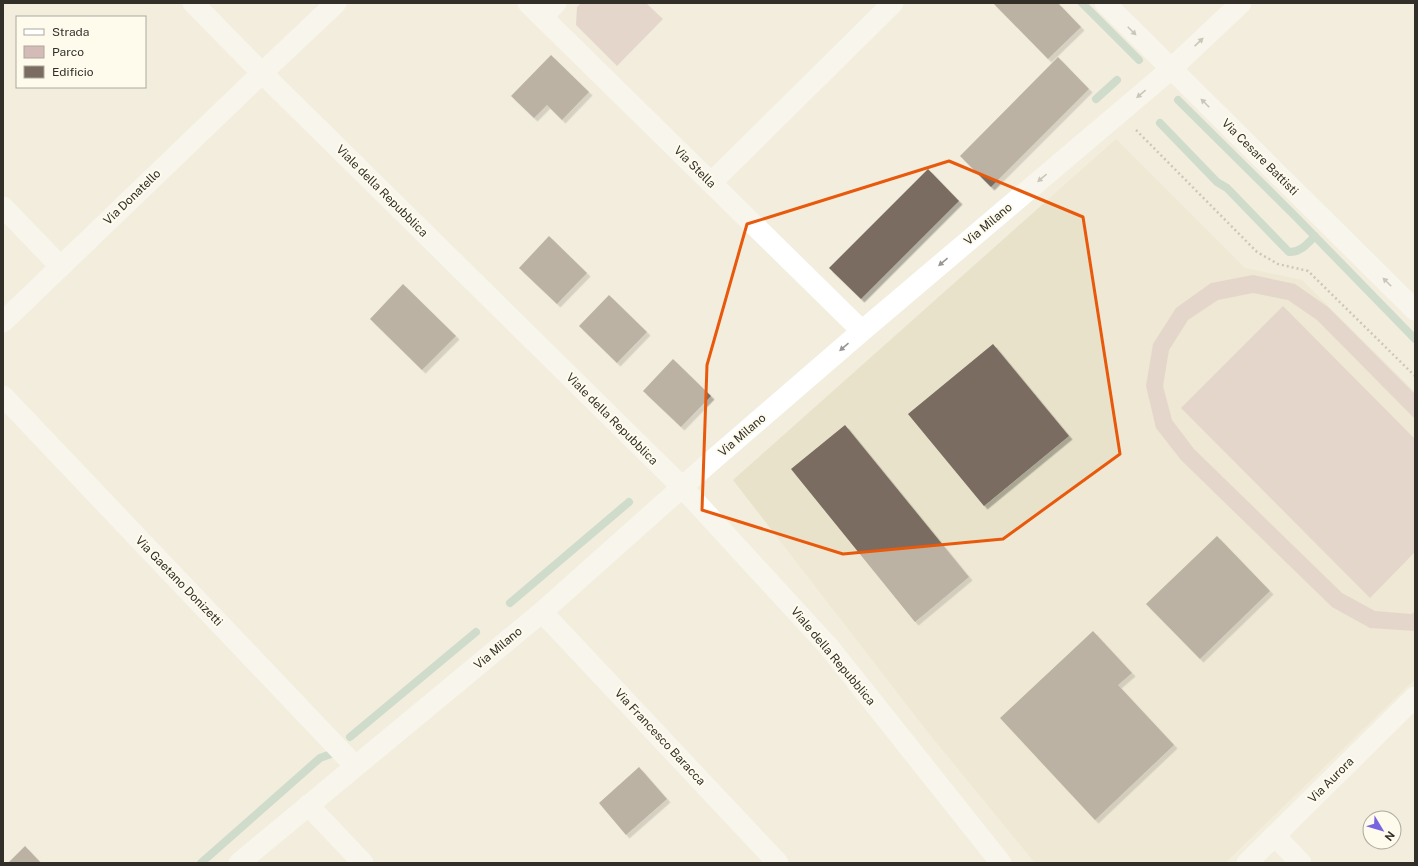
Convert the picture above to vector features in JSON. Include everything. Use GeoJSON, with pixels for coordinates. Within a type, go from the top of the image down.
{"type":"FeatureCollection","features":[{"type":"Feature","properties":{"kind":"street","name":"Viale della Repubblica"},"geometry":{"type":"LineString","coordinates":[[193,3],[262,73],[682,487],[829,647],[1001,863]]}},
{"type":"Feature","properties":{"kind":"street","name":"Via Donatello"},"geometry":{"type":"LineString","coordinates":[[3,322],[336,3]]}},
{"type":"Feature","properties":{"kind":"street"},"geometry":{"type":"LineString","coordinates":[[711,183],[893,3]]}},
{"type":"Feature","properties":{"kind":"street","name":"Via Cesare Battisti"},"geometry":{"type":"LineString","coordinates":[[1105,3],[1415,310]]}},
{"type":"Feature","properties":{"kind":"street","name":"Via Milano"},"geometry":{"type":"LineString","coordinates":[[240,863],[542,612],[682,487],[862,331],[1171,69],[1241,3]]}},
{"type":"Feature","properties":{"kind":"street","name":"Via Stella"},"geometry":{"type":"LineString","coordinates":[[542,8],[711,183],[862,331]]}},
{"type":"Feature","properties":{"kind":"street"},"geometry":{"type":"LineString","coordinates":[[3,207],[60,266]]}},
{"type":"Feature","properties":{"kind":"street","name":"Via Gaetano Donizetti"},"geometry":{"type":"LineString","coordinates":[[3,396],[355,766]]}},
{"type":"Feature","properties":{"kind":"street","name":"Via Francesco Baracca"},"geometry":{"type":"LineString","coordinates":[[542,612],[778,863]]}},
{"type":"Feature","properties":{"kind":"street","name":"Via Aurora"},"geometry":{"type":"LineString","coordinates":[[1247,863],[1415,697]]}},
{"type":"Feature","properties":{"kind":"street"},"geometry":{"type":"LineString","coordinates":[[308,805],[363,863]]}},
{"type":"Feature","properties":{"kind":"street"},"geometry":{"type":"LineString","coordinates":[[1275,836],[1301,863]]}},
{"type":"Feature","properties":{"kind":"path"},"geometry":{"type":"LineString","coordinates":[[1119,113],[1257,252],[1278,264],[1308,271],[1415,376]]}},
{"type":"Feature","properties":{"kind":"highlighted area"},"geometry":{"type":"Polygon","coordinates":[[[949,161],[1083,217],[1120,454],[1003,539],[843,554],[702,510],[707,365],[747,224],[949,161]]]}},
{"type":"Feature","properties":{"kind":"shaded area"},"geometry":{"type":"Polygon","coordinates":[[[1116,139],[1245,268],[1302,280],[1415,392],[1415,679],[1225,863],[1035,863],[927,731],[733,480],[1116,139]]]}},
{"type":"Feature","properties":{"kind":"green space"},"geometry":{"type":"Polygon","coordinates":[[[581,3],[646,3],[663,19],[617,66],[576,25],[577,7],[581,3]]]}},
{"type":"Feature","properties":{"kind":"green space"},"geometry":{"type":"Polygon","coordinates":[[[1253,275],[1295,284],[1328,307],[1415,394],[1415,419],[1317,320],[1288,300],[1253,293],[1218,300],[1188,320],[1169,350],[1163,386],[1172,420],[1194,449],[1342,593],[1375,611],[1411,614],[1415,612],[1415,631],[1370,628],[1332,607],[1181,460],[1156,428],[1146,386],[1153,344],[1176,308],[1211,283],[1253,275]]]}},
{"type":"Feature","properties":{"kind":"green space"},"geometry":{"type":"Polygon","coordinates":[[[1283,306],[1415,439],[1415,552],[1370,598],[1181,408],[1283,306]]]}},
{"type":"Feature","properties":{"kind":"building"},"geometry":{"type":"Polygon","coordinates":[[[993,3],[1058,3],[1081,27],[1048,59],[993,3]]]}},
{"type":"Feature","properties":{"kind":"building"},"geometry":{"type":"Polygon","coordinates":[[[551,55],[589,92],[562,120],[547,105],[534,118],[511,96],[551,55]]]}},
{"type":"Feature","properties":{"kind":"building"},"geometry":{"type":"Polygon","coordinates":[[[1058,57],[1089,89],[991,187],[960,156],[1058,57]]]}},
{"type":"Feature","properties":{"kind":"building"},"geometry":{"type":"Polygon","coordinates":[[[928,169],[959,201],[861,299],[829,268],[928,169]]]}},
{"type":"Feature","properties":{"kind":"building"},"geometry":{"type":"Polygon","coordinates":[[[549,236],[587,273],[557,304],[519,268],[549,236]]]}},
{"type":"Feature","properties":{"kind":"building"},"geometry":{"type":"Polygon","coordinates":[[[403,284],[456,336],[422,370],[370,319],[403,284]]]}},
{"type":"Feature","properties":{"kind":"building"},"geometry":{"type":"Polygon","coordinates":[[[609,295],[647,332],[617,363],[579,326],[609,295]]]}},
{"type":"Feature","properties":{"kind":"building"},"geometry":{"type":"Polygon","coordinates":[[[993,344],[1069,436],[984,506],[908,414],[993,344]]]}},
{"type":"Feature","properties":{"kind":"building"},"geometry":{"type":"Polygon","coordinates":[[[673,359],[711,396],[681,427],[643,391],[673,359]]]}},
{"type":"Feature","properties":{"kind":"building"},"geometry":{"type":"Polygon","coordinates":[[[845,425],[969,577],[915,622],[791,469],[845,425]]]}},
{"type":"Feature","properties":{"kind":"building"},"geometry":{"type":"Polygon","coordinates":[[[1217,536],[1270,591],[1200,659],[1146,604],[1217,536]]]}},
{"type":"Feature","properties":{"kind":"building"},"geometry":{"type":"Polygon","coordinates":[[[1093,631],[1132,673],[1118,685],[1174,745],[1095,820],[1000,718],[1093,631]]]}},
{"type":"Feature","properties":{"kind":"building"},"geometry":{"type":"Polygon","coordinates":[[[639,767],[667,799],[626,835],[599,803],[639,767]]]}},
{"type":"Feature","properties":{"kind":"building"},"geometry":{"type":"Polygon","coordinates":[[[25,846],[41,863],[8,863],[25,846]]]}},
{"type":"Feature","properties":{"kind":"waterway"},"geometry":{"type":"LineString","coordinates":[[1082,3],[1139,60]]}},
{"type":"Feature","properties":{"kind":"waterway"},"geometry":{"type":"LineString","coordinates":[[1096,99],[1117,80]]}},
{"type":"Feature","properties":{"kind":"waterway"},"geometry":{"type":"LineString","coordinates":[[1178,100],[1296,217],[1415,339]]}},
{"type":"Feature","properties":{"kind":"waterway"},"geometry":{"type":"LineString","coordinates":[[1160,123],[1217,182],[1227,188],[1289,252],[1297,251],[1315,236]]}},
{"type":"Feature","properties":{"kind":"waterway"},"geometry":{"type":"LineString","coordinates":[[510,603],[629,502]]}},
{"type":"Feature","properties":{"kind":"waterway"},"geometry":{"type":"LineString","coordinates":[[350,737],[476,632]]}},
{"type":"Feature","properties":{"kind":"waterway"},"geometry":{"type":"LineString","coordinates":[[201,863],[320,758],[331,754]]}}]}
